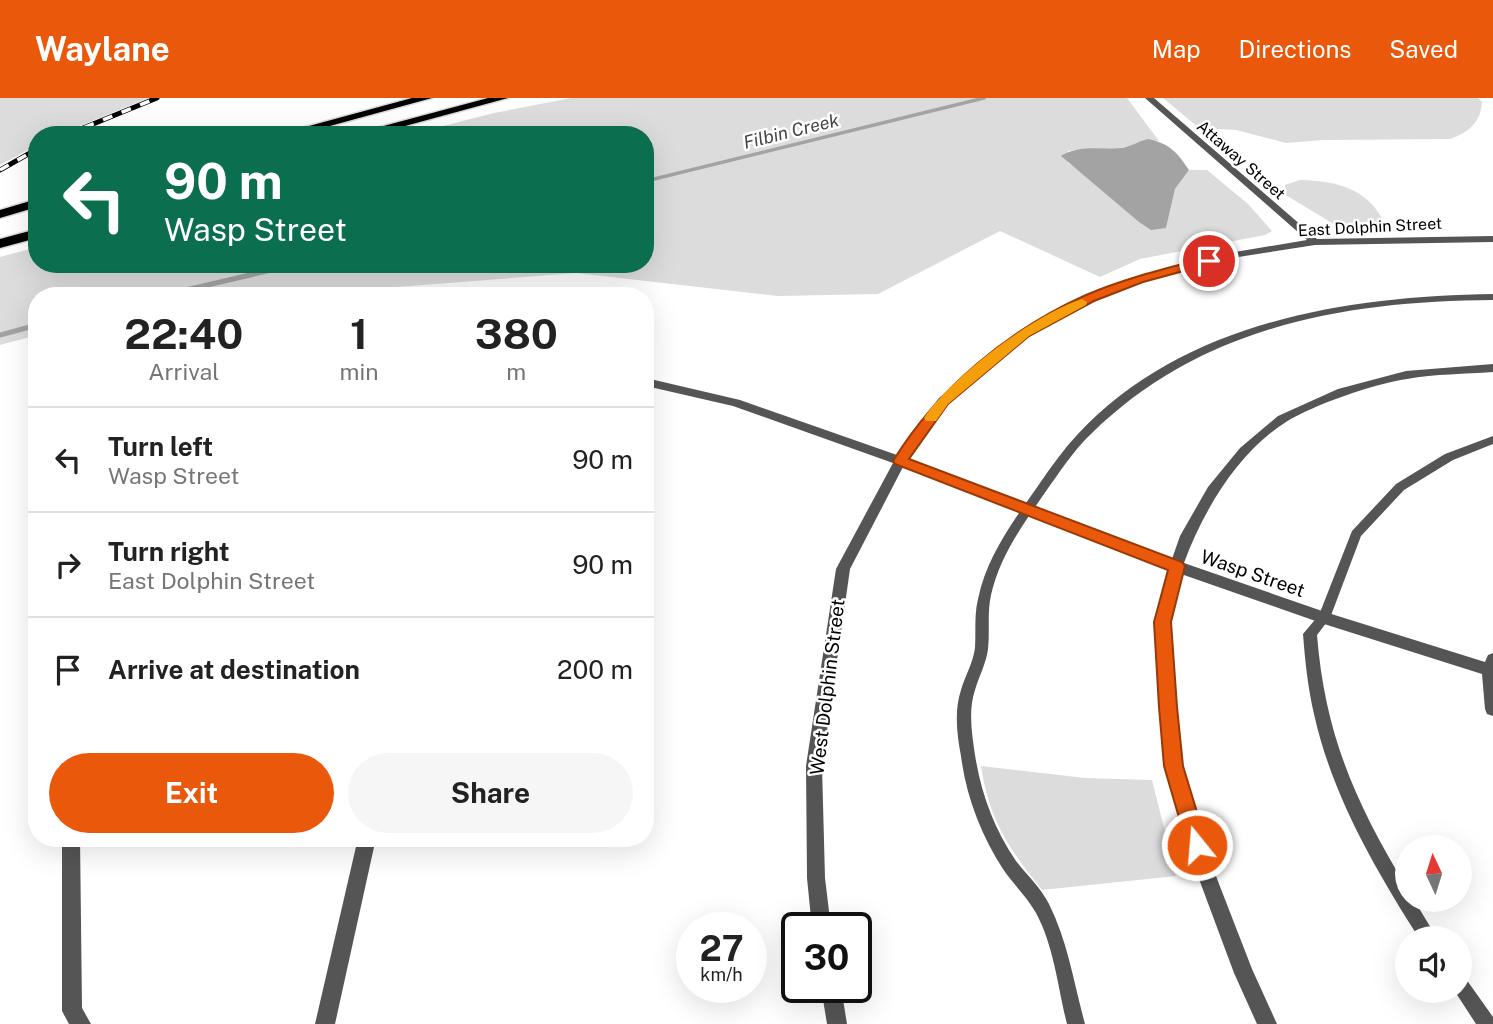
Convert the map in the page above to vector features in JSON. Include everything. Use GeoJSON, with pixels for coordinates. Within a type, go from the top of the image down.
{"type":"FeatureCollection","features":[{"type":"Feature","properties":{"kind":"highway"},"geometry":{"type":"LineString","coordinates":[[317,126],[426,98]]}},
{"type":"Feature","properties":{"kind":"highway"},"geometry":{"type":"LineString","coordinates":[[392,126],[502,98]]}},
{"type":"Feature","properties":{"kind":"highway"},"geometry":{"type":"LineString","coordinates":[[0,214],[28,206]]}},
{"type":"Feature","properties":{"kind":"highway"},"geometry":{"type":"LineString","coordinates":[[0,244],[28,236]]}},
{"type":"Feature","properties":{"kind":"street","name":"Attaway Street"},"geometry":{"type":"LineString","coordinates":[[1149,98],[1315,242]]}},
{"type":"Feature","properties":{"kind":"street","name":"East Dolphin Street"},"geometry":{"type":"LineString","coordinates":[[900,461],[943,401],[1024,333],[1079,304],[1139,279],[1232,255],[1315,242],[1493,239]]}},
{"type":"Feature","properties":{"kind":"street"},"geometry":{"type":"LineString","coordinates":[[1267,1024],[1244,973],[1205,871],[1173,766],[1163,622],[1187,536],[1213,490],[1244,450],[1282,419],[1342,391],[1406,374],[1493,368]]}},
{"type":"Feature","properties":{"kind":"street","name":"Wasp Street"},"geometry":{"type":"LineString","coordinates":[[654,384],[736,402],[1324,618],[1492,667]]}},
{"type":"Feature","properties":{"kind":"street","name":"West Dolphin Street"},"geometry":{"type":"LineString","coordinates":[[820,912],[816,878],[814,766],[843,569],[900,461]]}},
{"type":"Feature","properties":{"kind":"street"},"geometry":{"type":"LineString","coordinates":[[1492,667],[1493,709]]}},
{"type":"Feature","properties":{"kind":"street"},"geometry":{"type":"LineString","coordinates":[[71,847],[72,1012],[81,1024]]}},
{"type":"Feature","properties":{"kind":"street"},"geometry":{"type":"LineString","coordinates":[[325,1024],[365,847]]}},
{"type":"Feature","properties":{"kind":"street"},"geometry":{"type":"LineString","coordinates":[[834,1003],[837,1024]]}},
{"type":"Feature","properties":{"kind":"lane"},"geometry":{"type":"LineString","coordinates":[[1076,1024],[1056,946],[1043,910],[1009,865],[982,815],[969,761],[965,702],[981,652],[980,623],[985,593],[1008,537],[1058,463],[1088,429],[1151,379],[1218,345],[1261,329],[1361,306],[1438,298],[1493,297]]}},
{"type":"Feature","properties":{"kind":"lane"},"geometry":{"type":"LineString","coordinates":[[1421,926],[1367,835],[1336,767],[1310,672],[1310,634],[1324,618],[1356,534],[1400,486],[1449,457],[1493,440]]}},
{"type":"Feature","properties":{"kind":"lane"},"geometry":{"type":"LineString","coordinates":[[1472,1002],[1487,1024]]}},
{"type":"Feature","properties":{"kind":"shaded area"},"geometry":{"type":"Polygon","coordinates":[[[0,98],[149,98],[79,126],[28,126],[28,150],[0,165],[0,98]]]}},
{"type":"Feature","properties":{"kind":"shaded area"},"geometry":{"type":"Polygon","coordinates":[[[571,98],[1127,98],[1159,141],[1120,148],[1068,151],[1068,163],[1166,228],[1175,189],[1189,170],[1207,170],[1248,204],[1272,231],[1265,235],[1140,259],[1100,277],[1000,231],[878,294],[777,296],[576,273],[654,273],[654,126],[443,126],[571,98]]]}},
{"type":"Feature","properties":{"kind":"shaded area"},"geometry":{"type":"Polygon","coordinates":[[[1163,98],[1478,98],[1482,102],[1479,115],[1472,126],[1450,139],[1286,143],[1236,130],[1199,128],[1163,98]]]}},
{"type":"Feature","properties":{"kind":"shaded area"},"geometry":{"type":"Polygon","coordinates":[[[1148,139],[1162,143],[1172,150],[1189,170],[1175,189],[1166,228],[1151,230],[1061,156],[1075,150],[1124,147],[1148,139]]]}},
{"type":"Feature","properties":{"kind":"shaded area"},"geometry":{"type":"Polygon","coordinates":[[[1300,180],[1326,182],[1359,194],[1369,201],[1384,222],[1337,226],[1284,194],[1285,185],[1300,180]]]}},
{"type":"Feature","properties":{"kind":"shaded area"},"geometry":{"type":"Polygon","coordinates":[[[28,249],[28,273],[576,273],[396,287],[28,287],[28,337],[0,345],[0,257],[28,249]]]}},
{"type":"Feature","properties":{"kind":"shaded area"},"geometry":{"type":"Polygon","coordinates":[[[981,766],[1085,778],[1152,780],[1176,876],[1042,890],[1010,847],[995,819],[981,766]]]}},
{"type":"Feature","properties":{"kind":"waterway","name":"Filbin Creek"},"geometry":{"type":"LineString","coordinates":[[654,179],[984,98]]}},
{"type":"Feature","properties":{"kind":"waterway","name":"Filbin Creek"},"geometry":{"type":"LineString","coordinates":[[199,287],[258,273]]}},
{"type":"Feature","properties":{"kind":"waterway","name":"Filbin Creek"},"geometry":{"type":"LineString","coordinates":[[0,335],[28,327]]}},
{"type":"Feature","properties":{"kind":"railway"},"geometry":{"type":"LineString","coordinates":[[88,126],[157,98]]}},
{"type":"Feature","properties":{"kind":"railway"},"geometry":{"type":"LineString","coordinates":[[0,170],[28,154]]}},
{"type":"Feature","properties":{"kind":"slow traffic"},"geometry":{"type":"LineString","coordinates":[[931,418],[943,401],[1024,333],[1082,302]]}},
{"type":"Feature","properties":{"kind":"route"},"geometry":{"type":"LineString","coordinates":[[1197,845],[1173,766],[1168,707],[1163,622],[1177,566],[900,461],[943,401],[1024,333],[1090,298],[1139,279],[1209,261]]}}]}
